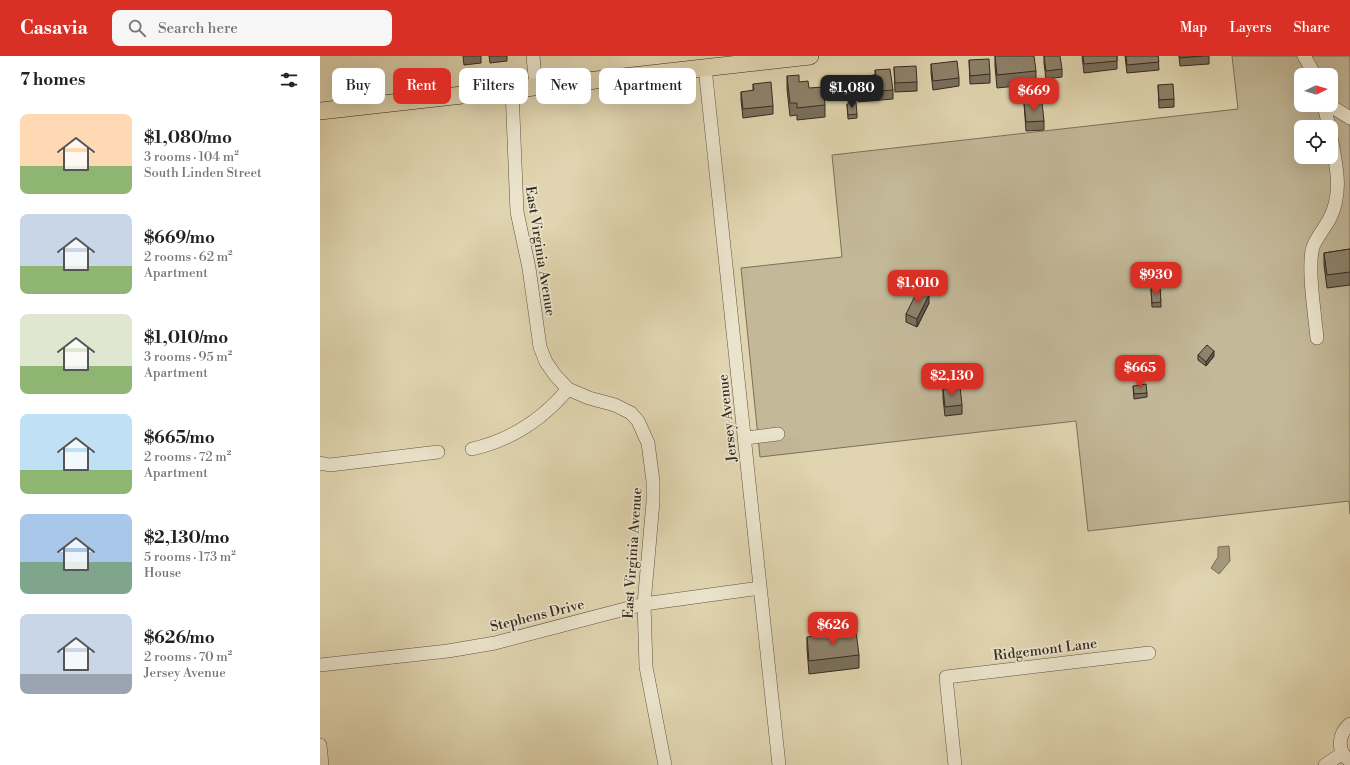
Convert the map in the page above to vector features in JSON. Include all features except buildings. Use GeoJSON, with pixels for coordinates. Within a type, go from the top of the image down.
{"type":"FeatureCollection","features":[{"type":"Feature","properties":{"kind":"main road"},"geometry":{"type":"LineString","coordinates":[[591,81],[810,56]]}},
{"type":"Feature","properties":{"kind":"main road"},"geometry":{"type":"LineString","coordinates":[[528,88],[536,87]]}},
{"type":"Feature","properties":{"kind":"main road"},"geometry":{"type":"LineString","coordinates":[[320,111],[459,96]]}},
{"type":"Feature","properties":{"kind":"street"},"geometry":{"type":"LineString","coordinates":[[533,56],[536,87]]}},
{"type":"Feature","properties":{"kind":"street"},"geometry":{"type":"LineString","coordinates":[[1304,56],[1311,68]]}},
{"type":"Feature","properties":{"kind":"street","name":"Jersey Avenue"},"geometry":{"type":"LineString","coordinates":[[706,68],[746,438],[779,765]]}},
{"type":"Feature","properties":{"kind":"street","name":"East Virginia Avenue"},"geometry":{"type":"LineString","coordinates":[[512,104],[517,212],[529,268],[537,333],[546,362],[555,375],[568,389],[589,398],[615,405],[631,413],[638,421],[648,443],[653,481],[653,502],[644,604],[646,666],[664,765]]}},
{"type":"Feature","properties":{"kind":"street"},"geometry":{"type":"LineString","coordinates":[[1338,111],[1350,118]]}},
{"type":"Feature","properties":{"kind":"street"},"geometry":{"type":"LineString","coordinates":[[1317,338],[1311,275],[1313,246],[1324,230],[1334,211],[1338,188],[1335,164]]}},
{"type":"Feature","properties":{"kind":"street"},"geometry":{"type":"LineString","coordinates":[[472,449],[504,440],[520,432],[554,406],[568,389]]}},
{"type":"Feature","properties":{"kind":"street"},"geometry":{"type":"LineString","coordinates":[[746,438],[778,434]]}},
{"type":"Feature","properties":{"kind":"street"},"geometry":{"type":"LineString","coordinates":[[320,463],[330,465],[438,452]]}},
{"type":"Feature","properties":{"kind":"street","name":"Stephens Drive"},"geometry":{"type":"LineString","coordinates":[[320,665],[448,651],[495,643],[644,604],[760,588]]}},
{"type":"Feature","properties":{"kind":"street","name":"Ridgemont Lane"},"geometry":{"type":"LineString","coordinates":[[955,765],[946,678],[1149,653]]}},
{"type":"Feature","properties":{"kind":"street"},"geometry":{"type":"LineString","coordinates":[[1325,765],[1346,757],[1340,740],[1342,734],[1350,724]]}},
{"type":"Feature","properties":{"kind":"street"},"geometry":{"type":"LineString","coordinates":[[320,745],[322,765]]}},
{"type":"Feature","properties":{"kind":"shaded area"},"geometry":{"type":"Polygon","coordinates":[[[1232,56],[1350,56],[1350,514],[1349,501],[1088,531],[1076,421],[760,457],[741,268],[842,257],[832,155],[1238,109],[1232,56]]]}},
{"type":"Feature","properties":{"kind":"shaded area"},"geometry":{"type":"Polygon","coordinates":[[[1229,546],[1230,561],[1219,574],[1211,568],[1218,557],[1218,547],[1229,546]]]}}]}
